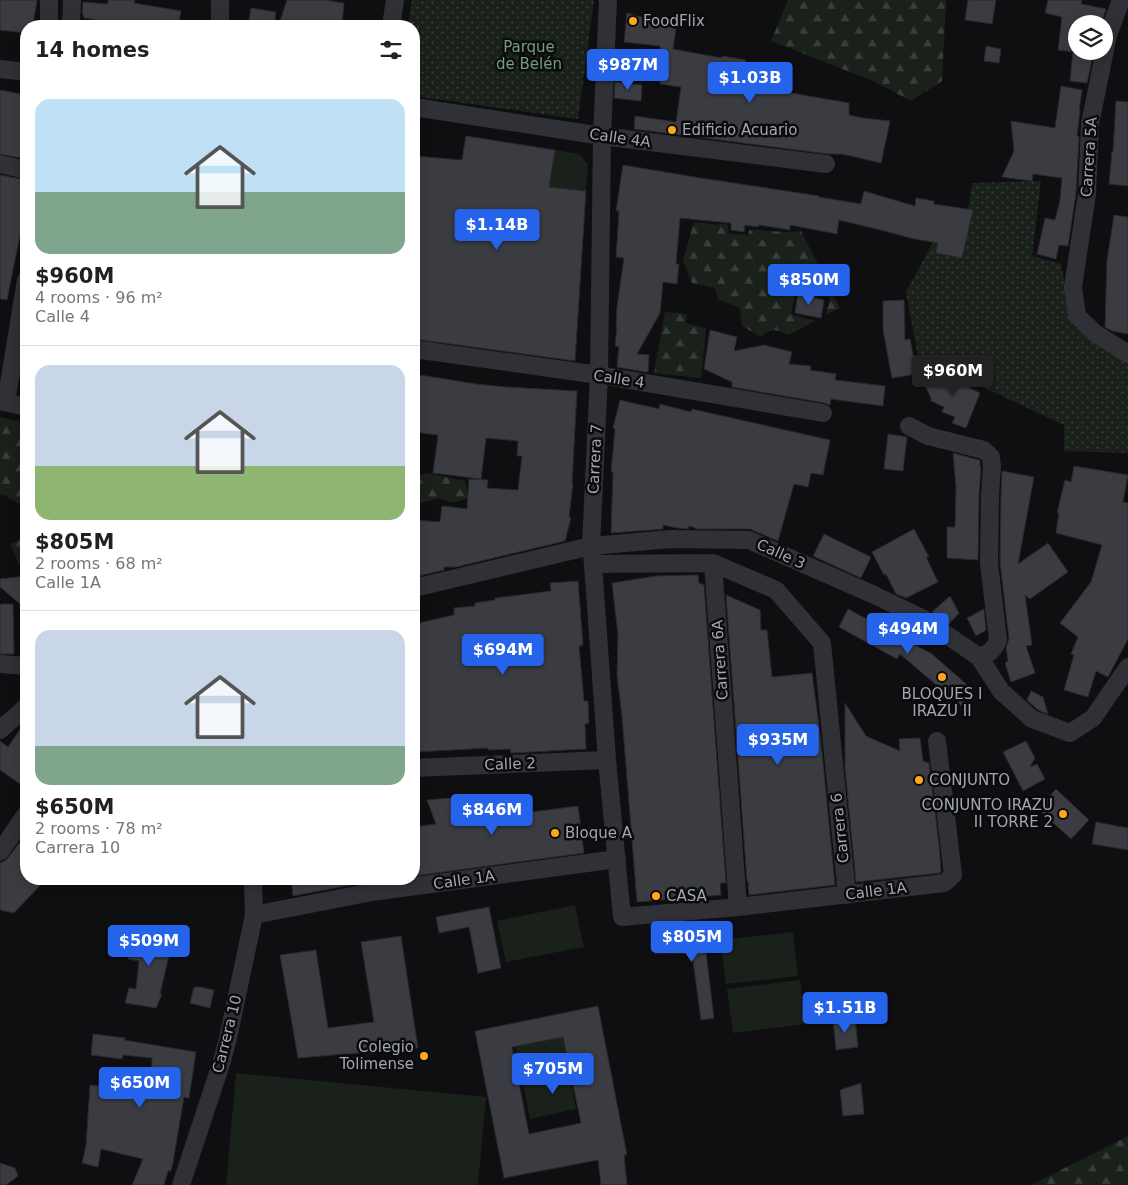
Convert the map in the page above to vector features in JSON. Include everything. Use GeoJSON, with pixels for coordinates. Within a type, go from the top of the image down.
{"type":"FeatureCollection","features":[{"type":"Feature","properties":{"kind":"street"},"geometry":{"type":"LineString","coordinates":[[48,0],[49,20]]}},
{"type":"Feature","properties":{"kind":"street"},"geometry":{"type":"LineString","coordinates":[[71,20],[72,0]]}},
{"type":"Feature","properties":{"kind":"street"},"geometry":{"type":"LineString","coordinates":[[220,0],[220,20]]}},
{"type":"Feature","properties":{"kind":"street"},"geometry":{"type":"LineString","coordinates":[[392,20],[395,0]]}},
{"type":"Feature","properties":{"kind":"street","name":"Carrera 7"},"geometry":{"type":"LineString","coordinates":[[608,0],[602,136],[599,375],[591,546],[594,564],[607,760],[622,917]]}},
{"type":"Feature","properties":{"kind":"street","name":"Carrera 5A"},"geometry":{"type":"LineString","coordinates":[[1121,0],[1108,35],[1090,124],[1087,194],[1073,287],[1078,316],[1095,332],[1128,354]]}},
{"type":"Feature","properties":{"kind":"street"},"geometry":{"type":"LineString","coordinates":[[0,69],[20,71]]}},
{"type":"Feature","properties":{"kind":"street","name":"Calle 4A"},"geometry":{"type":"LineString","coordinates":[[420,108],[602,136],[826,164]]}},
{"type":"Feature","properties":{"kind":"street"},"geometry":{"type":"LineString","coordinates":[[0,164],[20,169]]}},
{"type":"Feature","properties":{"kind":"street"},"geometry":{"type":"LineString","coordinates":[[20,300],[8,341],[3,402],[20,406]]}},
{"type":"Feature","properties":{"kind":"street","name":"Calle 4"},"geometry":{"type":"LineString","coordinates":[[420,350],[599,375],[823,413]]}},
{"type":"Feature","properties":{"kind":"street"},"geometry":{"type":"LineString","coordinates":[[909,426],[928,436],[984,450],[991,457],[989,563],[998,640],[993,650],[987,655],[980,657]]}},
{"type":"Feature","properties":{"kind":"street","name":"Calle 3"},"geometry":{"type":"LineString","coordinates":[[420,587],[591,546],[671,539],[749,540],[922,618],[980,657],[1001,691],[1032,719],[1070,732],[1093,718],[1121,687]]}},
{"type":"Feature","properties":{"kind":"street"},"geometry":{"type":"LineString","coordinates":[[594,564],[713,563]]}},
{"type":"Feature","properties":{"kind":"street","name":"Carrera 6"},"geometry":{"type":"LineString","coordinates":[[713,563],[776,590],[822,643],[846,895]]}},
{"type":"Feature","properties":{"kind":"street","name":"Carrera 6A"},"geometry":{"type":"LineString","coordinates":[[713,563],[738,907]]}},
{"type":"Feature","properties":{"kind":"street"},"geometry":{"type":"LineString","coordinates":[[0,664],[20,666]]}},
{"type":"Feature","properties":{"kind":"street"},"geometry":{"type":"LineString","coordinates":[[1121,687],[1128,667]]}},
{"type":"Feature","properties":{"kind":"street"},"geometry":{"type":"LineString","coordinates":[[0,730],[20,712]]}},
{"type":"Feature","properties":{"kind":"street","name":"Calle 1A"},"geometry":{"type":"LineString","coordinates":[[622,917],[738,907],[944,883],[953,875],[937,741]]}},
{"type":"Feature","properties":{"kind":"street","name":"Calle 2"},"geometry":{"type":"LineString","coordinates":[[420,768],[607,760]]}},
{"type":"Feature","properties":{"kind":"street"},"geometry":{"type":"LineString","coordinates":[[0,852],[20,823]]}},
{"type":"Feature","properties":{"kind":"street","name":"Calle 1A"},"geometry":{"type":"LineString","coordinates":[[420,880],[617,859]]}},
{"type":"Feature","properties":{"kind":"street","name":"Carrera 10"},"geometry":{"type":"LineString","coordinates":[[181,1185],[222,1061],[254,915],[253,885]]}},
{"type":"Feature","properties":{"kind":"street","name":"Calle 1A"},"geometry":{"type":"LineString","coordinates":[[254,915],[372,885]]}},
{"type":"Feature","properties":{"kind":"green space","name":"Parque de Belén"},"geometry":{"type":"Polygon","coordinates":[[[412,0],[594,0],[578,119],[420,97],[420,20],[409,20],[412,0]]]}},
{"type":"Feature","properties":{"kind":"green space"},"geometry":{"type":"Polygon","coordinates":[[[788,0],[946,0],[942,81],[911,101],[873,81],[771,41],[788,0]]]}},
{"type":"Feature","properties":{"kind":"green space"},"geometry":{"type":"Polygon","coordinates":[[[555,150],[579,154],[588,164],[586,191],[549,187],[555,150]]]}},
{"type":"Feature","properties":{"kind":"green space"},"geometry":{"type":"Polygon","coordinates":[[[1041,181],[1032,256],[1061,264],[1073,326],[1128,362],[1128,453],[1064,451],[1064,425],[918,357],[906,292],[934,240],[962,258],[972,183],[1041,181]]]}},
{"type":"Feature","properties":{"kind":"green space"},"geometry":{"type":"Polygon","coordinates":[[[695,222],[719,225],[723,223],[728,225],[728,233],[748,235],[749,230],[801,231],[840,308],[826,315],[830,297],[796,290],[791,314],[815,321],[789,335],[775,330],[761,337],[742,326],[740,308],[718,299],[715,288],[692,283],[683,260],[695,222]]]}},
{"type":"Feature","properties":{"kind":"green space"},"geometry":{"type":"Polygon","coordinates":[[[665,312],[687,314],[686,323],[706,328],[701,378],[654,373],[665,312]]]}},
{"type":"Feature","properties":{"kind":"green space"},"geometry":{"type":"Polygon","coordinates":[[[0,417],[20,422],[20,504],[2,494],[0,497],[0,417]]]}},
{"type":"Feature","properties":{"kind":"green space"},"geometry":{"type":"Polygon","coordinates":[[[426,473],[465,481],[468,498],[453,503],[438,498],[420,503],[420,475],[426,473]]]}},
{"type":"Feature","properties":{"kind":"green space"},"geometry":{"type":"Polygon","coordinates":[[[20,539],[20,564],[10,544],[20,539]]]}},
{"type":"Feature","properties":{"kind":"green space"},"geometry":{"type":"Polygon","coordinates":[[[575,905],[584,947],[506,962],[497,921],[575,905]]]}},
{"type":"Feature","properties":{"kind":"green space"},"geometry":{"type":"Polygon","coordinates":[[[793,932],[798,976],[726,984],[720,940],[793,932]]]}},
{"type":"Feature","properties":{"kind":"green space"},"geometry":{"type":"Polygon","coordinates":[[[800,980],[805,1024],[733,1033],[727,989],[800,980]]]}},
{"type":"Feature","properties":{"kind":"green space"},"geometry":{"type":"Polygon","coordinates":[[[561,1028],[576,1109],[530,1119],[514,1037],[561,1028]]]}},
{"type":"Feature","properties":{"kind":"green space"},"geometry":{"type":"Polygon","coordinates":[[[236,1073],[486,1097],[478,1185],[226,1185],[236,1073]]]}},
{"type":"Feature","properties":{"kind":"green space"},"geometry":{"type":"Polygon","coordinates":[[[1128,1136],[1128,1185],[1031,1185],[1128,1136]]]}},
{"type":"Feature","properties":{"kind":"building"},"geometry":{"type":"Polygon","coordinates":[[[0,0],[37,0],[34,20],[20,20],[20,32],[0,30],[0,0]]]}},
{"type":"Feature","properties":{"kind":"building"},"geometry":{"type":"Polygon","coordinates":[[[108,0],[135,0],[134,3],[181,11],[179,20],[96,20],[84,18],[82,12],[83,2],[108,4],[108,0]]]}},
{"type":"Feature","properties":{"kind":"building"},"geometry":{"type":"Polygon","coordinates":[[[287,0],[325,0],[344,3],[343,20],[280,20],[287,0]]]}},
{"type":"Feature","properties":{"kind":"building"},"geometry":{"type":"Polygon","coordinates":[[[968,0],[996,0],[992,24],[965,20],[968,0]]]}},
{"type":"Feature","properties":{"kind":"building"},"geometry":{"type":"Polygon","coordinates":[[[1048,0],[1082,0],[1081,4],[1106,9],[1104,15],[1068,15],[1068,51],[1058,50],[1062,17],[1045,13],[1048,0]]]}},
{"type":"Feature","properties":{"kind":"building"},"geometry":{"type":"Polygon","coordinates":[[[251,8],[276,12],[275,20],[249,20],[251,8]]]}},
{"type":"Feature","properties":{"kind":"building"},"geometry":{"type":"Polygon","coordinates":[[[627,13],[655,21],[677,21],[673,49],[722,58],[722,56],[746,60],[744,73],[765,77],[763,88],[849,103],[849,115],[890,121],[881,163],[842,154],[828,154],[634,129],[635,116],[676,122],[681,87],[660,84],[660,46],[624,42],[627,13]]]}},
{"type":"Feature","properties":{"kind":"building"},"geometry":{"type":"Polygon","coordinates":[[[986,46],[1001,49],[999,63],[984,61],[986,46]]]}},
{"type":"Feature","properties":{"kind":"building"},"geometry":{"type":"Polygon","coordinates":[[[1072,60],[1092,60],[1087,83],[1070,81],[1072,60]]]}},
{"type":"Feature","properties":{"kind":"building"},"geometry":{"type":"Polygon","coordinates":[[[615,82],[642,85],[641,101],[614,98],[615,82]]]}},
{"type":"Feature","properties":{"kind":"building"},"geometry":{"type":"Polygon","coordinates":[[[1061,86],[1082,90],[1077,136],[1079,137],[1076,193],[1068,246],[1059,245],[1056,259],[1037,254],[1045,218],[1055,220],[1060,200],[1062,178],[1033,174],[1032,181],[1002,177],[1014,151],[1011,121],[1055,128],[1061,86]]]}},
{"type":"Feature","properties":{"kind":"building"},"geometry":{"type":"Polygon","coordinates":[[[0,90],[20,94],[20,158],[0,154],[0,90]]]}},
{"type":"Feature","properties":{"kind":"building"},"geometry":{"type":"Polygon","coordinates":[[[1116,101],[1128,102],[1128,186],[1109,184],[1116,101]]]}},
{"type":"Feature","properties":{"kind":"building"},"geometry":{"type":"Polygon","coordinates":[[[466,136],[555,150],[549,187],[586,191],[575,361],[420,340],[420,156],[462,160],[466,136]]]}},
{"type":"Feature","properties":{"kind":"building"},"geometry":{"type":"Polygon","coordinates":[[[623,165],[861,204],[864,191],[915,206],[916,198],[934,201],[934,204],[973,210],[962,258],[936,253],[938,243],[839,220],[837,234],[790,225],[790,230],[759,225],[758,227],[745,225],[744,232],[731,230],[731,223],[680,218],[676,264],[679,264],[677,284],[663,282],[660,313],[637,354],[649,355],[648,372],[645,372],[617,367],[619,347],[615,346],[617,307],[624,258],[616,257],[619,211],[616,211],[623,165]]]}},
{"type":"Feature","properties":{"kind":"building"},"geometry":{"type":"Polygon","coordinates":[[[0,175],[20,179],[20,235],[7,300],[0,299],[0,175]]]}},
{"type":"Feature","properties":{"kind":"building"},"geometry":{"type":"Polygon","coordinates":[[[1114,215],[1128,217],[1128,334],[1112,331],[1105,327],[1107,261],[1114,215]]]}},
{"type":"Feature","properties":{"kind":"building"},"geometry":{"type":"Polygon","coordinates":[[[798,294],[824,300],[821,318],[795,313],[798,294]]]}},
{"type":"Feature","properties":{"kind":"building"},"geometry":{"type":"Polygon","coordinates":[[[904,300],[905,340],[910,339],[917,374],[892,378],[883,330],[883,301],[904,300]]]}},
{"type":"Feature","properties":{"kind":"building"},"geometry":{"type":"Polygon","coordinates":[[[710,330],[737,337],[734,351],[764,345],[792,352],[789,364],[811,366],[810,370],[836,374],[835,380],[885,386],[883,406],[831,399],[830,405],[732,387],[732,382],[704,369],[710,330]]]}},
{"type":"Feature","properties":{"kind":"building"},"geometry":{"type":"Polygon","coordinates":[[[948,369],[953,379],[980,393],[966,428],[952,423],[955,417],[942,412],[944,407],[931,401],[923,381],[948,369]]]}},
{"type":"Feature","properties":{"kind":"building"},"geometry":{"type":"Polygon","coordinates":[[[420,375],[476,384],[577,391],[573,483],[569,517],[571,518],[565,541],[456,567],[444,567],[444,570],[420,576],[420,520],[440,522],[442,506],[467,509],[469,479],[488,480],[487,488],[518,490],[522,456],[517,456],[518,441],[486,438],[481,479],[433,473],[438,435],[420,433],[420,375]]]}},
{"type":"Feature","properties":{"kind":"building"},"geometry":{"type":"Polygon","coordinates":[[[620,400],[659,409],[660,404],[691,412],[692,409],[830,440],[823,475],[811,473],[808,487],[794,484],[778,541],[750,529],[698,529],[689,526],[688,529],[663,525],[663,529],[611,533],[613,472],[611,472],[615,429],[613,428],[620,400]]]}},
{"type":"Feature","properties":{"kind":"building"},"geometry":{"type":"Polygon","coordinates":[[[888,434],[907,437],[903,471],[884,469],[888,434]]]}},
{"type":"Feature","properties":{"kind":"building"},"geometry":{"type":"Polygon","coordinates":[[[953,453],[980,461],[978,560],[947,558],[947,527],[955,527],[956,487],[953,453]]]}},
{"type":"Feature","properties":{"kind":"building"},"geometry":{"type":"Polygon","coordinates":[[[1074,466],[1128,475],[1123,502],[1128,503],[1128,639],[1108,677],[1096,671],[1088,697],[1064,690],[1074,655],[1071,654],[1078,637],[1060,623],[1091,582],[1102,545],[1056,533],[1059,513],[1057,513],[1065,480],[1071,482],[1074,466]]]}},
{"type":"Feature","properties":{"kind":"building"},"geometry":{"type":"Polygon","coordinates":[[[1002,471],[1034,477],[1018,564],[1048,543],[1068,572],[1030,599],[1025,595],[1032,645],[1026,646],[1035,673],[1011,682],[1005,663],[1008,661],[1006,648],[1009,639],[1000,562],[1002,471]]]}},
{"type":"Feature","properties":{"kind":"building"},"geometry":{"type":"Polygon","coordinates":[[[914,529],[929,557],[926,557],[938,582],[906,598],[896,594],[872,552],[914,529]]]}},
{"type":"Feature","properties":{"kind":"building"},"geometry":{"type":"Polygon","coordinates":[[[824,534],[871,557],[861,578],[813,556],[824,534]]]}},
{"type":"Feature","properties":{"kind":"building"},"geometry":{"type":"Polygon","coordinates":[[[698,575],[699,583],[704,585],[726,883],[720,883],[721,895],[637,902],[617,675],[618,635],[612,583],[656,576],[698,575]]]}},
{"type":"Feature","properties":{"kind":"building"},"geometry":{"type":"Polygon","coordinates":[[[20,577],[20,604],[0,587],[0,579],[20,577]]]}},
{"type":"Feature","properties":{"kind":"building"},"geometry":{"type":"Polygon","coordinates":[[[578,581],[583,645],[579,646],[584,701],[588,701],[589,723],[585,724],[586,749],[511,753],[510,749],[488,750],[488,748],[420,752],[420,623],[454,615],[454,608],[475,606],[475,603],[495,600],[495,598],[551,591],[550,583],[578,581]]]}},
{"type":"Feature","properties":{"kind":"building"},"geometry":{"type":"Polygon","coordinates":[[[726,595],[760,610],[761,630],[767,630],[772,677],[812,673],[821,742],[835,885],[749,895],[726,595]]]}},
{"type":"Feature","properties":{"kind":"building"},"geometry":{"type":"Polygon","coordinates":[[[950,596],[959,613],[949,624],[932,612],[950,596]]]}},
{"type":"Feature","properties":{"kind":"building"},"geometry":{"type":"Polygon","coordinates":[[[0,604],[13,604],[14,654],[0,654],[0,604]]]}},
{"type":"Feature","properties":{"kind":"building"},"geometry":{"type":"Polygon","coordinates":[[[848,609],[932,654],[974,691],[961,706],[900,654],[897,659],[839,627],[848,609]]]}},
{"type":"Feature","properties":{"kind":"building"},"geometry":{"type":"Polygon","coordinates":[[[984,609],[986,630],[976,636],[967,618],[984,609]]]}},
{"type":"Feature","properties":{"kind":"building"},"geometry":{"type":"Polygon","coordinates":[[[1031,691],[1043,697],[1048,714],[1038,710],[1027,700],[1031,691]]]}},
{"type":"Feature","properties":{"kind":"building"},"geometry":{"type":"Polygon","coordinates":[[[845,703],[866,736],[900,751],[899,739],[920,738],[923,761],[929,763],[939,845],[940,873],[856,882],[845,768],[845,703]]]}},
{"type":"Feature","properties":{"kind":"building"},"geometry":{"type":"Polygon","coordinates":[[[20,730],[20,784],[0,770],[0,741],[8,747],[20,730]]]}},
{"type":"Feature","properties":{"kind":"building"},"geometry":{"type":"Polygon","coordinates":[[[1026,741],[1035,758],[1030,767],[1037,764],[1045,779],[1023,791],[1003,752],[1026,741]]]}},
{"type":"Feature","properties":{"kind":"building","name":"CONJUNTO IRAZU II TORRE 2"},"geometry":{"type":"Polygon","coordinates":[[[1056,789],[1089,820],[1071,839],[1038,809],[1056,789]]]}},
{"type":"Feature","properties":{"kind":"building"},"geometry":{"type":"Polygon","coordinates":[[[486,795],[484,818],[578,806],[584,853],[420,875],[420,826],[436,824],[427,800],[486,795]]]}},
{"type":"Feature","properties":{"kind":"building"},"geometry":{"type":"Polygon","coordinates":[[[1096,822],[1128,828],[1128,850],[1092,844],[1096,822]]]}},
{"type":"Feature","properties":{"kind":"building"},"geometry":{"type":"Polygon","coordinates":[[[20,844],[20,885],[40,885],[14,913],[0,910],[0,863],[8,858],[20,844]]]}},
{"type":"Feature","properties":{"kind":"building"},"geometry":{"type":"Polygon","coordinates":[[[292,885],[351,885],[293,896],[292,885]]]}},
{"type":"Feature","properties":{"kind":"building"},"geometry":{"type":"Polygon","coordinates":[[[489,907],[501,968],[478,973],[469,927],[439,933],[436,917],[489,907]]]}},
{"type":"Feature","properties":{"kind":"building"},"geometry":{"type":"Polygon","coordinates":[[[147,929],[174,937],[160,994],[162,994],[156,1008],[125,1003],[129,988],[136,989],[139,961],[128,959],[131,937],[145,938],[147,929]]]}},
{"type":"Feature","properties":{"kind":"building"},"geometry":{"type":"Polygon","coordinates":[[[708,933],[709,952],[706,952],[714,1018],[701,1020],[692,953],[655,954],[655,934],[708,933]]]}},
{"type":"Feature","properties":{"kind":"building"},"geometry":{"type":"Polygon","coordinates":[[[401,936],[418,1048],[298,1058],[280,955],[316,950],[328,1028],[374,1022],[361,942],[401,936]]]}},
{"type":"Feature","properties":{"kind":"building"},"geometry":{"type":"Polygon","coordinates":[[[194,987],[214,990],[210,1008],[190,1003],[194,987]]]}},
{"type":"Feature","properties":{"kind":"building"},"geometry":{"type":"Polygon","coordinates":[[[598,1006],[627,1155],[624,1155],[627,1185],[601,1185],[598,1160],[504,1178],[475,1031],[598,1006]],[[563,1037],[512,1047],[529,1134],[581,1123],[563,1037]]]}},
{"type":"Feature","properties":{"kind":"building"},"geometry":{"type":"Polygon","coordinates":[[[855,1018],[858,1047],[836,1050],[833,1020],[855,1018]]]}},
{"type":"Feature","properties":{"kind":"building"},"geometry":{"type":"Polygon","coordinates":[[[93,1034],[125,1038],[124,1040],[196,1052],[189,1098],[184,1097],[171,1171],[168,1171],[164,1185],[132,1185],[143,1159],[101,1149],[98,1167],[82,1163],[86,1146],[90,1085],[151,1092],[152,1058],[123,1055],[122,1059],[91,1055],[93,1034]]]}},
{"type":"Feature","properties":{"kind":"building"},"geometry":{"type":"Polygon","coordinates":[[[861,1083],[864,1114],[843,1116],[840,1090],[861,1083]]]}},
{"type":"Feature","properties":{"kind":"building"},"geometry":{"type":"Polygon","coordinates":[[[0,1163],[15,1168],[18,1176],[6,1185],[0,1185],[0,1163]]]}},
{"type":"Feature","properties":{"kind":"place","name":"FoodFlix"},"geometry":{"type":"Point","coordinates":[633,21]}},
{"type":"Feature","properties":{"kind":"place","name":"Edificio Acuario"},"geometry":{"type":"Point","coordinates":[672,130]}},
{"type":"Feature","properties":{"kind":"place","name":"BLOQUES I IRAZU II"},"geometry":{"type":"Point","coordinates":[942,677]}},
{"type":"Feature","properties":{"kind":"place","name":"CONJUNTO"},"geometry":{"type":"Point","coordinates":[919,780]}},
{"type":"Feature","properties":{"kind":"place","name":"CONJUNTO IRAZU II TORRE 2"},"geometry":{"type":"Point","coordinates":[1063,814]}},
{"type":"Feature","properties":{"kind":"place","name":"Bloque A"},"geometry":{"type":"Point","coordinates":[555,833]}},
{"type":"Feature","properties":{"kind":"place","name":"CASA"},"geometry":{"type":"Point","coordinates":[656,896]}},
{"type":"Feature","properties":{"kind":"place","name":"Colegio Tolimense"},"geometry":{"type":"Point","coordinates":[424,1056]}}]}
